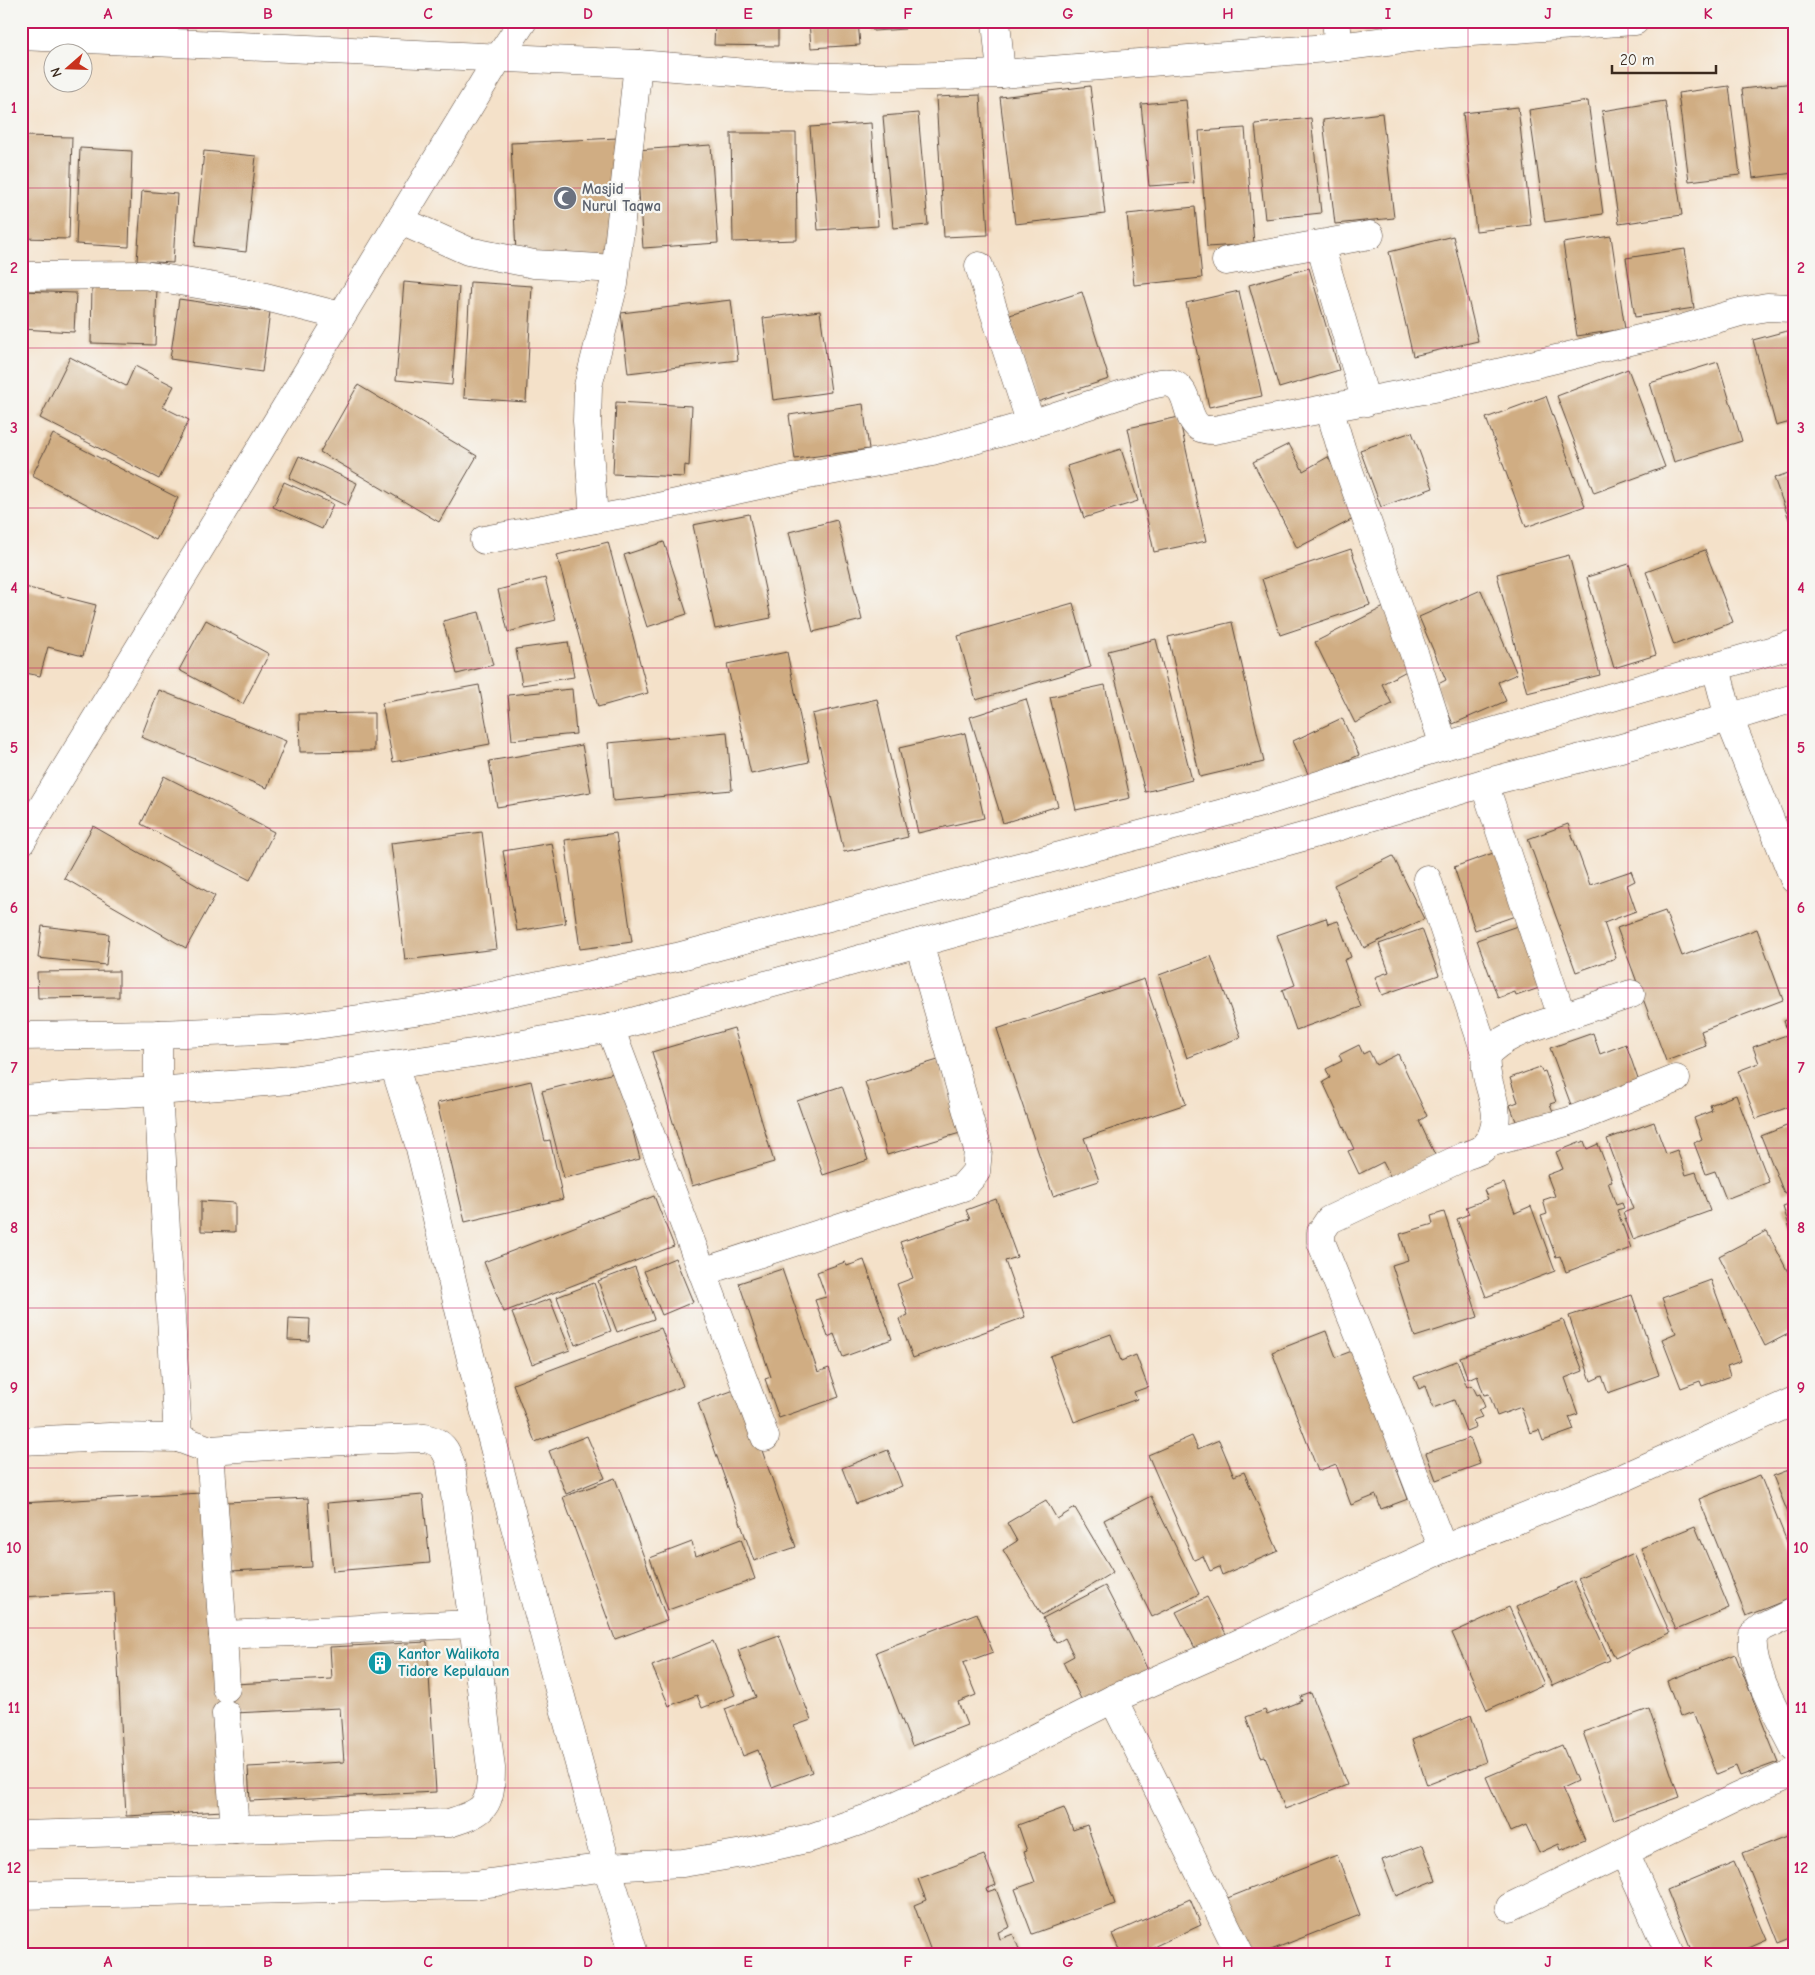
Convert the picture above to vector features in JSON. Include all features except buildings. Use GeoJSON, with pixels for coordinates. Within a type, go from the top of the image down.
{"type":"FeatureCollection","features":[{"type":"Feature","properties":{"kind":"main road"},"geometry":{"type":"LineString","coordinates":[[21,842],[340,316],[498,58],[523,21]]}},
{"type":"Feature","properties":{"kind":"main road"},"geometry":{"type":"LineString","coordinates":[[996,21],[1001,74]]}},
{"type":"Feature","properties":{"kind":"main road"},"geometry":{"type":"LineString","coordinates":[[21,36],[638,64],[771,75],[860,78],[1001,74],[1337,34],[1441,34],[1635,21]]}},
{"type":"Feature","properties":{"kind":"main road"},"geometry":{"type":"LineString","coordinates":[[594,519],[587,421],[588,386],[614,284],[638,64]]}},
{"type":"Feature","properties":{"kind":"main road"},"geometry":{"type":"LineString","coordinates":[[399,220],[468,251],[534,264],[616,269]]}},
{"type":"Feature","properties":{"kind":"main road"},"geometry":{"type":"LineString","coordinates":[[1226,262],[1370,234]]}},
{"type":"Feature","properties":{"kind":"main road"},"geometry":{"type":"LineString","coordinates":[[1320,245],[1366,402]]}},
{"type":"Feature","properties":{"kind":"main road"},"geometry":{"type":"LineString","coordinates":[[979,266],[1031,424]]}},
{"type":"Feature","properties":{"kind":"main road"},"geometry":{"type":"LineString","coordinates":[[21,276],[144,276],[250,293],[340,316]]}},
{"type":"Feature","properties":{"kind":"main road"},"geometry":{"type":"LineString","coordinates":[[484,540],[932,452],[1031,424],[1144,387],[1170,383],[1178,386],[1183,393],[1193,420],[1199,427],[1214,430],[1439,387],[1611,346],[1740,312],[1767,307],[1794,308]]}},
{"type":"Feature","properties":{"kind":"main road"},"geometry":{"type":"LineString","coordinates":[[1329,408],[1349,473],[1416,659],[1444,746]]}},
{"type":"Feature","properties":{"kind":"main road"},"geometry":{"type":"LineString","coordinates":[[21,1036],[158,1034],[288,1029],[430,1009],[677,957],[1261,803],[1444,746],[1794,644]]}},
{"type":"Feature","properties":{"kind":"main road"},"geometry":{"type":"LineString","coordinates":[[1716,668],[1729,718],[1794,879]]}},
{"type":"Feature","properties":{"kind":"main road"},"geometry":{"type":"LineString","coordinates":[[21,1099],[158,1091],[291,1080],[486,1052],[610,1028],[1310,835],[1484,783],[1620,748],[1794,698]]}},
{"type":"Feature","properties":{"kind":"main road"},"geometry":{"type":"LineString","coordinates":[[1484,783],[1562,1017]]}},
{"type":"Feature","properties":{"kind":"main road"},"geometry":{"type":"LineString","coordinates":[[1427,879],[1486,1055],[1485,1073],[1496,1110],[1496,1124],[1489,1143],[1481,1151],[1465,1156],[1329,1220],[1321,1232],[1321,1242],[1389,1409],[1442,1549]]}},
{"type":"Feature","properties":{"kind":"main road"},"geometry":{"type":"LineString","coordinates":[[702,1272],[963,1186],[976,1172],[978,1150],[919,943]]}},
{"type":"Feature","properties":{"kind":"main road"},"geometry":{"type":"LineString","coordinates":[[1486,1055],[1494,1045],[1509,1037],[1631,994]]}},
{"type":"Feature","properties":{"kind":"main road"},"geometry":{"type":"LineString","coordinates":[[610,1028],[764,1437]]}},
{"type":"Feature","properties":{"kind":"main road"},"geometry":{"type":"LineString","coordinates":[[158,1034],[158,1091],[178,1438]]}},
{"type":"Feature","properties":{"kind":"main road"},"geometry":{"type":"LineString","coordinates":[[394,1065],[419,1144],[486,1420],[607,1867],[634,1954]]}},
{"type":"Feature","properties":{"kind":"main road"},"geometry":{"type":"LineString","coordinates":[[1489,1143],[1570,1121],[1676,1079]]}},
{"type":"Feature","properties":{"kind":"main road"},"geometry":{"type":"LineString","coordinates":[[21,1895],[474,1885],[607,1867],[683,1863],[743,1854],[810,1838],[868,1818],[956,1778],[1112,1699],[1231,1647],[1442,1549],[1625,1477],[1794,1401]]}},
{"type":"Feature","properties":{"kind":"main road"},"geometry":{"type":"LineString","coordinates":[[21,1441],[110,1437],[178,1438],[210,1450],[359,1440],[425,1438],[443,1445],[448,1453],[451,1466],[491,1768],[491,1792],[484,1806],[470,1816],[450,1823],[21,1835]]}},
{"type":"Feature","properties":{"kind":"main road"},"geometry":{"type":"LineString","coordinates":[[210,1450],[235,1829]]}},
{"type":"Feature","properties":{"kind":"main road"},"geometry":{"type":"LineString","coordinates":[[1794,1612],[1763,1627],[1753,1636],[1751,1649],[1757,1668],[1794,1747]]}},
{"type":"Feature","properties":{"kind":"main road"},"geometry":{"type":"LineString","coordinates":[[223,1635],[473,1624]]}},
{"type":"Feature","properties":{"kind":"main road"},"geometry":{"type":"LineString","coordinates":[[1112,1699],[1240,1954]]}},
{"type":"Feature","properties":{"kind":"main road"},"geometry":{"type":"LineString","coordinates":[[1510,1907],[1737,1797],[1794,1772]]}},
{"type":"Feature","properties":{"kind":"main road"},"geometry":{"type":"LineString","coordinates":[[1624,1852],[1670,1954]]}},
{"type":"Feature","properties":{"kind":"place","name":"Masjid Nurul Taqwa"},"geometry":{"type":"Point","coordinates":[565,198]}},
{"type":"Feature","properties":{"kind":"place","name":"Kantor Walikota Tidore Kepulauan"},"geometry":{"type":"Point","coordinates":[380,1663]}}]}
